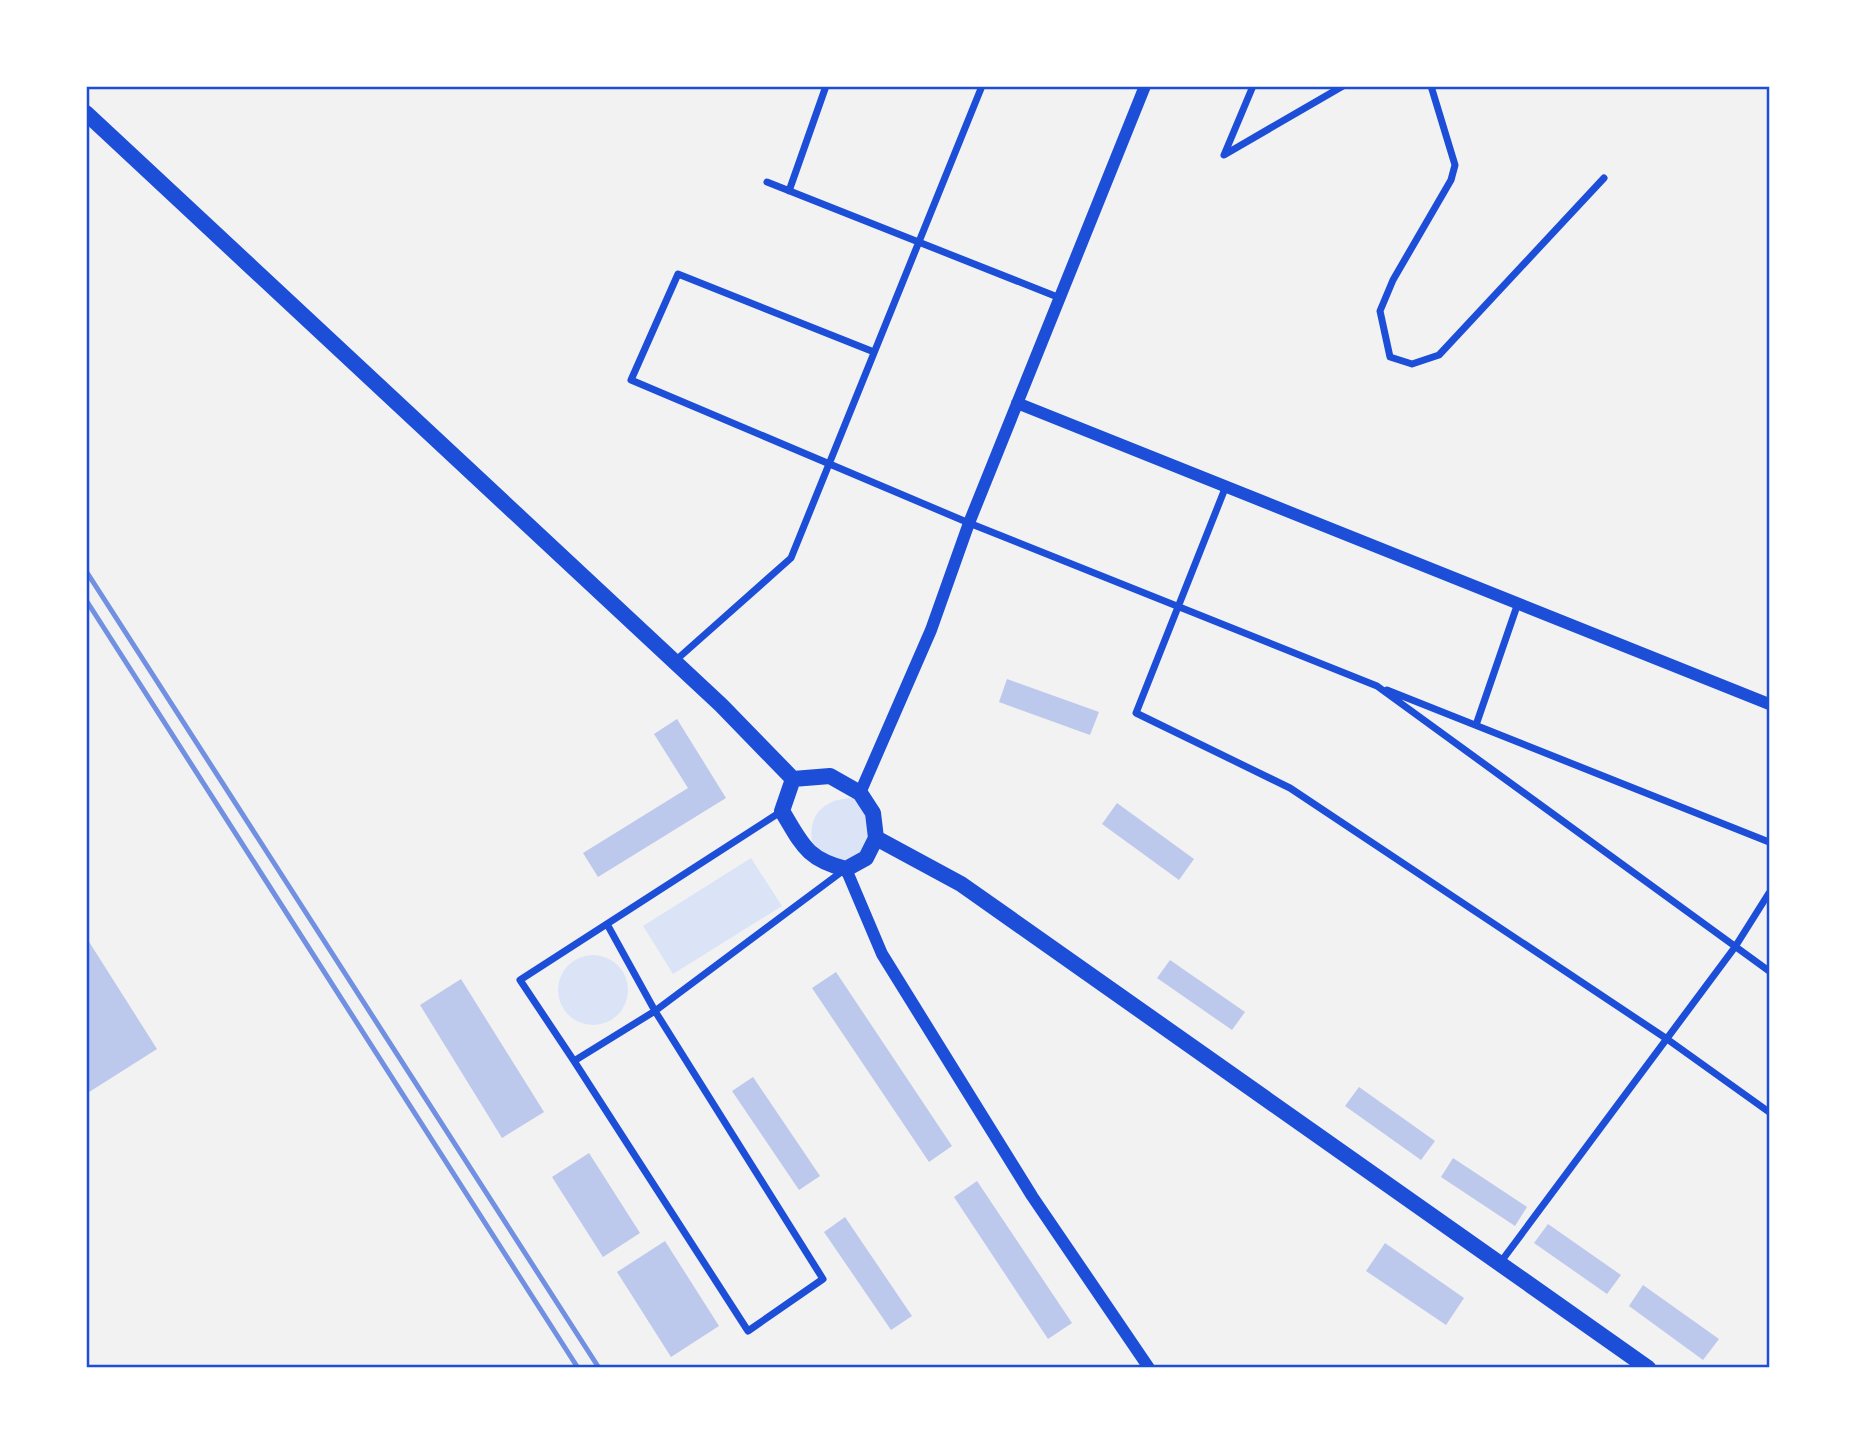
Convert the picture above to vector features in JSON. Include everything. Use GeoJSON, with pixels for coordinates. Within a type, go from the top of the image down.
{"type":"FeatureCollection","features":[{"type":"Feature","properties":{"kind":"highway"},"geometry":{"type":"LineString","coordinates":[[86,113],[674,662],[793,779],[830,776],[860,793],[873,813],[876,838],[866,858],[846,869],[825,864],[808,853],[782,811],[793,779]]}},
{"type":"Feature","properties":{"kind":"highway"},"geometry":{"type":"LineString","coordinates":[[876,838],[961,884],[1648,1368]]}},
{"type":"Feature","properties":{"kind":"street"},"geometry":{"type":"LineString","coordinates":[[789,191],[826,86]]}},
{"type":"Feature","properties":{"kind":"street"},"geometry":{"type":"LineString","coordinates":[[674,662],[791,558],[982,86]]}},
{"type":"Feature","properties":{"kind":"street"},"geometry":{"type":"LineString","coordinates":[[860,793],[930,630],[969,523],[1144,86]]}},
{"type":"Feature","properties":{"kind":"street"},"geometry":{"type":"LineString","coordinates":[[1253,86],[1224,155],[1343,86]]}},
{"type":"Feature","properties":{"kind":"street"},"geometry":{"type":"LineString","coordinates":[[1431,86],[1455,165],[1451,180],[1393,280],[1380,311],[1390,357],[1412,364],[1439,355],[1604,178]]}},
{"type":"Feature","properties":{"kind":"street"},"geometry":{"type":"LineString","coordinates":[[767,182],[1059,298]]}},
{"type":"Feature","properties":{"kind":"street"},"geometry":{"type":"LineString","coordinates":[[874,352],[678,274],[631,380],[969,523],[1769,842]]}},
{"type":"Feature","properties":{"kind":"street"},"geometry":{"type":"LineString","coordinates":[[1017,403],[1769,704]]}},
{"type":"Feature","properties":{"kind":"street"},"geometry":{"type":"LineString","coordinates":[[1226,486],[1136,713],[1290,788],[1667,1039],[1769,1112]]}},
{"type":"Feature","properties":{"kind":"street"},"geometry":{"type":"LineString","coordinates":[[1476,725],[1518,603]]}},
{"type":"Feature","properties":{"kind":"street"},"geometry":{"type":"LineString","coordinates":[[1377,686],[1769,971]]}},
{"type":"Feature","properties":{"kind":"street"},"geometry":{"type":"LineString","coordinates":[[607,924],[655,1011],[823,1279],[748,1331],[520,979],[782,811]]}},
{"type":"Feature","properties":{"kind":"street"},"geometry":{"type":"LineString","coordinates":[[574,1061],[655,1011],[846,869],[882,954],[1032,1196],[1149,1368]]}},
{"type":"Feature","properties":{"kind":"street"},"geometry":{"type":"LineString","coordinates":[[1499,1265],[1735,947],[1769,893]]}},
{"type":"Feature","properties":{"kind":"shaded area"},"geometry":{"type":"Polygon","coordinates":[[[852,798],[865,804],[880,827],[849,868],[813,847],[811,836],[814,819],[825,806],[841,799],[852,798]]]}},
{"type":"Feature","properties":{"kind":"shaded area"},"geometry":{"type":"Polygon","coordinates":[[[751,858],[782,906],[673,974],[643,926],[751,858]]]}},
{"type":"Feature","properties":{"kind":"shaded area"},"geometry":{"type":"Polygon","coordinates":[[[593,955],[618,965],[628,990],[618,1015],[593,1025],[568,1015],[558,990],[568,965],[593,955]]]}},
{"type":"Feature","properties":{"kind":"building"},"geometry":{"type":"Polygon","coordinates":[[[1007,679],[1099,712],[1090,735],[999,702],[1007,679]]]}},
{"type":"Feature","properties":{"kind":"building"},"geometry":{"type":"Polygon","coordinates":[[[677,719],[726,798],[598,877],[583,853],[688,788],[654,734],[677,719]]]}},
{"type":"Feature","properties":{"kind":"building"},"geometry":{"type":"Polygon","coordinates":[[[1117,803],[1194,859],[1179,880],[1102,824],[1117,803]]]}},
{"type":"Feature","properties":{"kind":"building"},"geometry":{"type":"Polygon","coordinates":[[[86,937],[157,1049],[86,1094],[86,937]]]}},
{"type":"Feature","properties":{"kind":"building"},"geometry":{"type":"Polygon","coordinates":[[[1170,960],[1245,1012],[1232,1030],[1157,978],[1170,960]]]}},
{"type":"Feature","properties":{"kind":"building"},"geometry":{"type":"Polygon","coordinates":[[[836,972],[952,1146],[929,1162],[812,988],[836,972]]]}},
{"type":"Feature","properties":{"kind":"building"},"geometry":{"type":"Polygon","coordinates":[[[461,979],[544,1112],[502,1138],[420,1005],[461,979]]]}},
{"type":"Feature","properties":{"kind":"building"},"geometry":{"type":"Polygon","coordinates":[[[753,1077],[820,1176],[799,1190],[732,1091],[753,1077]]]}},
{"type":"Feature","properties":{"kind":"building"},"geometry":{"type":"Polygon","coordinates":[[[1359,1087],[1435,1141],[1421,1160],[1345,1106],[1359,1087]]]}},
{"type":"Feature","properties":{"kind":"building"},"geometry":{"type":"Polygon","coordinates":[[[589,1153],[640,1233],[603,1257],[552,1177],[589,1153]]]}},
{"type":"Feature","properties":{"kind":"building"},"geometry":{"type":"Polygon","coordinates":[[[1453,1158],[1527,1207],[1515,1226],[1441,1177],[1453,1158]]]}},
{"type":"Feature","properties":{"kind":"building"},"geometry":{"type":"Polygon","coordinates":[[[977,1181],[1072,1323],[1048,1339],[954,1197],[977,1181]]]}},
{"type":"Feature","properties":{"kind":"building"},"geometry":{"type":"Polygon","coordinates":[[[845,1217],[912,1316],[891,1330],[824,1232],[845,1217]]]}},
{"type":"Feature","properties":{"kind":"building"},"geometry":{"type":"Polygon","coordinates":[[[1548,1224],[1621,1275],[1607,1294],[1534,1243],[1548,1224]]]}},
{"type":"Feature","properties":{"kind":"building"},"geometry":{"type":"Polygon","coordinates":[[[665,1241],[719,1326],[671,1357],[617,1272],[665,1241]]]}},
{"type":"Feature","properties":{"kind":"building"},"geometry":{"type":"Polygon","coordinates":[[[1385,1243],[1464,1298],[1446,1325],[1366,1271],[1385,1243]]]}},
{"type":"Feature","properties":{"kind":"building"},"geometry":{"type":"Polygon","coordinates":[[[1643,1285],[1719,1339],[1703,1360],[1629,1306],[1643,1285]]]}},
{"type":"Feature","properties":{"kind":"railway"},"geometry":{"type":"LineString","coordinates":[[86,571],[599,1368]]}},
{"type":"Feature","properties":{"kind":"railway"},"geometry":{"type":"LineString","coordinates":[[86,600],[578,1368]]}}]}
